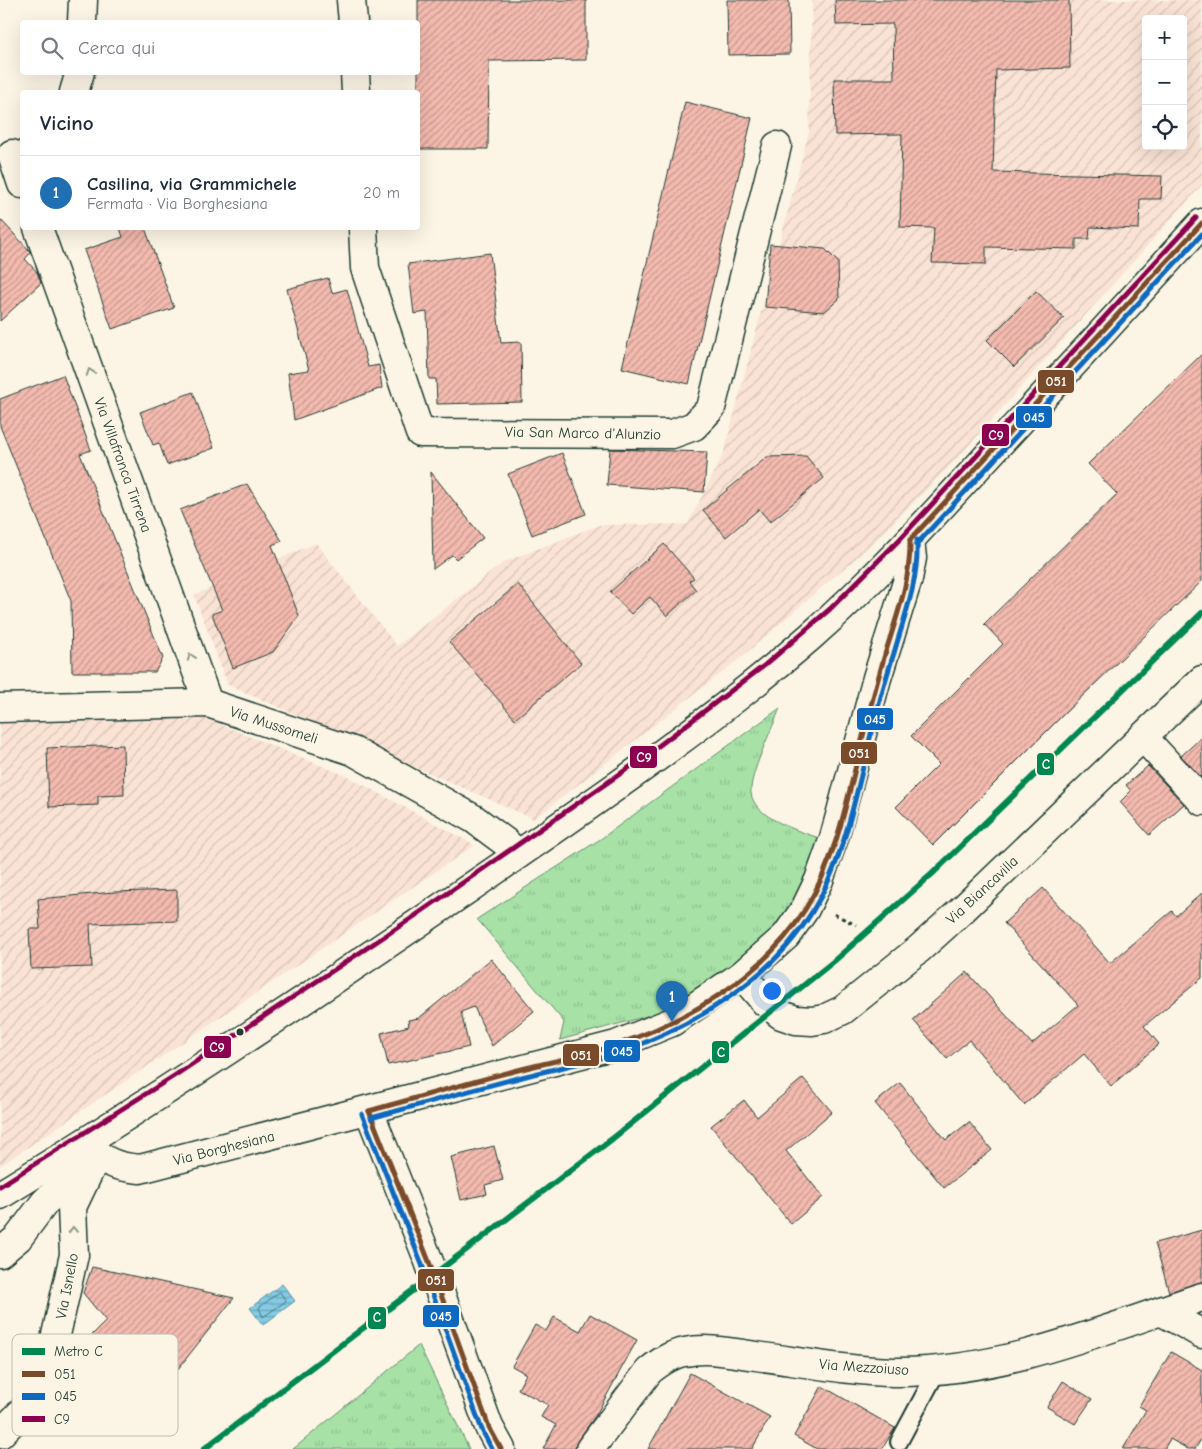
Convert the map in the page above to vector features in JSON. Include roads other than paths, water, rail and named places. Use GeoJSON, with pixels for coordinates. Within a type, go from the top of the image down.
{"type":"FeatureCollection","features":[{"type":"Feature","properties":{"kind":"street"},"geometry":{"type":"LineString","coordinates":[[82,20],[83,0]]}},
{"type":"Feature","properties":{"kind":"street"},"geometry":{"type":"LineString","coordinates":[[352,0],[352,20]]}},
{"type":"Feature","properties":{"kind":"street"},"geometry":{"type":"LineString","coordinates":[[75,90],[79,75]]}},
{"type":"Feature","properties":{"kind":"street"},"geometry":{"type":"LineString","coordinates":[[355,75],[356,90]]}},
{"type":"Feature","properties":{"kind":"street","name":"Via San Marco d'Alunzio"},"geometry":{"type":"LineString","coordinates":[[363,230],[365,268],[420,433],[672,434],[694,426],[711,408],[777,146]]}},
{"type":"Feature","properties":{"kind":"street"},"geometry":{"type":"LineString","coordinates":[[9,154],[20,179]]}},
{"type":"Feature","properties":{"kind":"street"},"geometry":{"type":"LineString","coordinates":[[0,1194],[92,1148],[624,782],[771,670],[848,602],[910,540],[1202,223]]}},
{"type":"Feature","properties":{"kind":"street","name":"Via Villafranca Tirrena"},"geometry":{"type":"LineString","coordinates":[[39,230],[208,703]]}},
{"type":"Feature","properties":{"kind":"street","name":"Via Borghesiana"},"geometry":{"type":"LineString","coordinates":[[92,1148],[120,1167],[140,1169],[369,1111],[519,1069],[598,1051],[634,1039],[672,1022],[742,976],[786,936],[805,910],[819,880],[834,838],[877,678],[908,579],[912,558],[910,540]]}},
{"type":"Feature","properties":{"kind":"street","name":"Via Biancavilla"},"geometry":{"type":"LineString","coordinates":[[742,976],[765,1002],[781,1015],[796,1020],[812,1021],[824,1019],[843,1010],[948,923],[1202,680]]}},
{"type":"Feature","properties":{"kind":"street","name":"Via Mussomeli"},"geometry":{"type":"LineString","coordinates":[[0,708],[208,703],[353,751],[474,819],[518,854]]}},
{"type":"Feature","properties":{"kind":"street"},"geometry":{"type":"LineString","coordinates":[[1143,737],[1202,801]]}},
{"type":"Feature","properties":{"kind":"street"},"geometry":{"type":"LineString","coordinates":[[369,1111],[428,1259],[489,1426],[501,1449]]}},
{"type":"Feature","properties":{"kind":"street"},"geometry":{"type":"LineString","coordinates":[[0,1253],[18,1238],[45,1202],[92,1148]]}},
{"type":"Feature","properties":{"kind":"street","name":"Via Isnello"},"geometry":{"type":"LineString","coordinates":[[57,1334],[74,1255],[72,1207],[92,1148]]}},
{"type":"Feature","properties":{"kind":"street","name":"Via Mezzoiuso"},"geometry":{"type":"LineString","coordinates":[[590,1449],[649,1371],[658,1364],[684,1352],[722,1351],[874,1371],[938,1369],[1012,1358],[1067,1343],[1202,1298]]}},
{"type":"Feature","properties":{"kind":"street"},"geometry":{"type":"LineString","coordinates":[[1161,1311],[1202,1334]]}},
{"type":"Feature","properties":{"kind":"street","name":"Via Isnello"},"geometry":{"type":"LineString","coordinates":[[0,1434],[12,1422]]}},
{"type":"Feature","properties":{"kind":"lane"},"geometry":{"type":"LineString","coordinates":[[899,1442],[938,1369]]}},
{"type":"Feature","properties":{"kind":"water"},"geometry":{"type":"Polygon","coordinates":[[[282,1284],[295,1301],[263,1325],[250,1308],[282,1284]]]}},
{"type":"Feature","properties":{"kind":"metro line","name":"C"},"geometry":{"type":"LineString","coordinates":[[204,1449],[612,1139],[834,961],[932,874],[1202,613]]}},
{"type":"Feature","properties":{"kind":"place","name":"Casilina, via Grammichele"},"geometry":{"type":"Point","coordinates":[672,1022]}}]}
